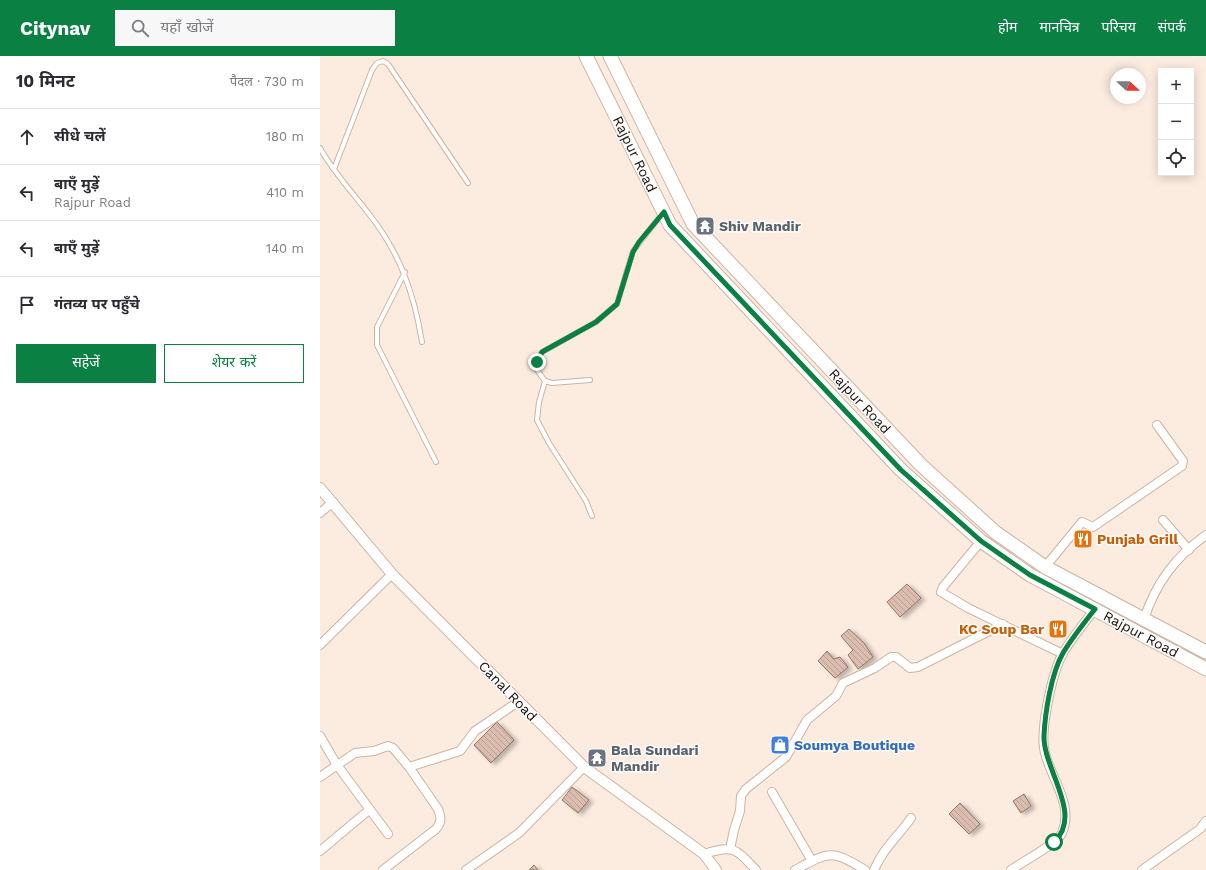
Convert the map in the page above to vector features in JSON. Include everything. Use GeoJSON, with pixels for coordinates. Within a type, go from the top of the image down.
{"type":"FeatureCollection","features":[{"type":"Feature","properties":{"kind":"main road","name":"Rajpur Road"},"geometry":{"type":"LineString","coordinates":[[586,56],[670,225],[901,470],[981,541],[1030,575],[1206,669]]}},
{"type":"Feature","properties":{"kind":"main road","name":"Rajpur Road"},"geometry":{"type":"LineString","coordinates":[[610,56],[693,224],[921,466],[995,532],[1045,567],[1206,652]]}},
{"type":"Feature","properties":{"kind":"main road"},"geometry":{"type":"LineString","coordinates":[[1052,586],[1060,575]]}},
{"type":"Feature","properties":{"kind":"street"},"geometry":{"type":"LineString","coordinates":[[1045,567],[1082,522],[1093,527],[1182,466],[1183,461],[1157,425]]}},
{"type":"Feature","properties":{"kind":"street","name":"Canal Road"},"geometry":{"type":"LineString","coordinates":[[320,488],[392,574],[584,767],[704,854],[716,870]]}},
{"type":"Feature","properties":{"kind":"street"},"geometry":{"type":"LineString","coordinates":[[320,513],[333,502]]}},
{"type":"Feature","properties":{"kind":"street"},"geometry":{"type":"LineString","coordinates":[[1164,520],[1189,550]]}},
{"type":"Feature","properties":{"kind":"street"},"geometry":{"type":"LineString","coordinates":[[1144,619],[1151,597],[1160,582],[1181,556],[1206,535]]}},
{"type":"Feature","properties":{"kind":"street"},"geometry":{"type":"LineString","coordinates":[[981,541],[941,591],[968,608],[1062,654]]}},
{"type":"Feature","properties":{"kind":"street"},"geometry":{"type":"LineString","coordinates":[[320,645],[392,574]]}},
{"type":"Feature","properties":{"kind":"street"},"geometry":{"type":"LineString","coordinates":[[1011,870],[1054,842],[1063,830],[1065,818],[1064,805],[1060,789],[1046,758],[1044,748],[1045,723],[1054,674],[1062,654],[1095,609]]}},
{"type":"Feature","properties":{"kind":"street"},"geometry":{"type":"LineString","coordinates":[[730,849],[742,794],[752,783],[786,757],[808,720],[836,696],[843,682],[875,668],[891,657],[896,657],[910,668],[918,667],[1003,624]]}},
{"type":"Feature","properties":{"kind":"street"},"geometry":{"type":"LineString","coordinates":[[409,767],[460,751],[475,731],[518,702]]}},
{"type":"Feature","properties":{"kind":"street"},"geometry":{"type":"LineString","coordinates":[[320,736],[337,765],[388,834]]}},
{"type":"Feature","properties":{"kind":"street"},"geometry":{"type":"LineString","coordinates":[[320,777],[355,753],[374,751],[388,746],[393,748],[409,767],[438,809],[440,822],[436,828],[383,870]]}},
{"type":"Feature","properties":{"kind":"street"},"geometry":{"type":"LineString","coordinates":[[466,870],[524,828],[584,767]]}},
{"type":"Feature","properties":{"kind":"street"},"geometry":{"type":"LineString","coordinates":[[772,792],[812,861]]}},
{"type":"Feature","properties":{"kind":"street"},"geometry":{"type":"LineString","coordinates":[[320,851],[369,810]]}},
{"type":"Feature","properties":{"kind":"street"},"geometry":{"type":"LineString","coordinates":[[874,870],[882,851],[898,837],[911,818]]}},
{"type":"Feature","properties":{"kind":"street"},"geometry":{"type":"LineString","coordinates":[[1142,870],[1200,829],[1206,822]]}},
{"type":"Feature","properties":{"kind":"street"},"geometry":{"type":"LineString","coordinates":[[704,854],[721,848],[730,849],[739,853],[756,870]]}},
{"type":"Feature","properties":{"kind":"street"},"geometry":{"type":"LineString","coordinates":[[795,870],[827,855],[838,855],[865,870]]}},
{"type":"Feature","properties":{"kind":"lane"},"geometry":{"type":"LineString","coordinates":[[334,169],[372,70],[376,63],[383,61],[388,64],[468,183]]}},
{"type":"Feature","properties":{"kind":"lane"},"geometry":{"type":"LineString","coordinates":[[320,148],[334,169],[374,220],[405,272],[418,314],[422,342]]}},
{"type":"Feature","properties":{"kind":"lane"},"geometry":{"type":"LineString","coordinates":[[590,380],[552,383],[545,381],[537,370],[537,362],[542,352],[579,333],[612,310],[620,297],[626,271],[633,252],[639,242],[664,212]]}},
{"type":"Feature","properties":{"kind":"lane"},"geometry":{"type":"LineString","coordinates":[[405,272],[377,327],[377,345],[436,462]]}},
{"type":"Feature","properties":{"kind":"lane"},"geometry":{"type":"LineString","coordinates":[[545,381],[538,402],[537,420],[549,443],[586,501],[592,516]]}},
{"type":"Feature","properties":{"kind":"building"},"geometry":{"type":"Polygon","coordinates":[[[907,584],[921,598],[900,617],[887,602],[907,584]]]}},
{"type":"Feature","properties":{"kind":"building"},"geometry":{"type":"Polygon","coordinates":[[[849,629],[864,643],[873,657],[858,669],[848,655],[853,650],[841,636],[849,629]]]}},
{"type":"Feature","properties":{"kind":"building"},"geometry":{"type":"Polygon","coordinates":[[[827,651],[834,659],[840,657],[848,667],[835,678],[818,661],[827,651]]]}},
{"type":"Feature","properties":{"kind":"building"},"geometry":{"type":"Polygon","coordinates":[[[497,722],[514,740],[491,763],[474,745],[497,722]]]}},
{"type":"Feature","properties":{"kind":"building"},"geometry":{"type":"Polygon","coordinates":[[[572,787],[589,800],[578,813],[562,800],[572,787]]]}},
{"type":"Feature","properties":{"kind":"building"},"geometry":{"type":"Polygon","coordinates":[[[1024,794],[1031,806],[1021,813],[1013,801],[1024,794]]]}},
{"type":"Feature","properties":{"kind":"building"},"geometry":{"type":"Polygon","coordinates":[[[960,803],[980,824],[969,834],[949,814],[960,803]]]}},
{"type":"Feature","properties":{"kind":"building"},"geometry":{"type":"Polygon","coordinates":[[[534,865],[538,870],[529,870],[534,865]]]}},
{"type":"Feature","properties":{"kind":"place","name":"Shiv Mandir"},"geometry":{"type":"Point","coordinates":[705,226]}},
{"type":"Feature","properties":{"kind":"place","name":"Punjab Grill"},"geometry":{"type":"Point","coordinates":[1083,539]}},
{"type":"Feature","properties":{"kind":"place","name":"KC Soup Bar"},"geometry":{"type":"Point","coordinates":[1058,629]}},
{"type":"Feature","properties":{"kind":"place","name":"Soumya Boutique"},"geometry":{"type":"Point","coordinates":[780,745]}},
{"type":"Feature","properties":{"kind":"place","name":"Bala Sundari Mandir"},"geometry":{"type":"Point","coordinates":[597,758]}},
{"type":"Feature","properties":{"kind":"route"},"geometry":{"type":"LineString","coordinates":[[537,362],[539,356],[547,348],[579,333],[612,310],[620,297],[626,271],[633,252],[639,242],[664,212],[670,225],[901,470],[981,541],[1030,575],[1095,609],[1062,654],[1054,674],[1045,723],[1044,748],[1046,758],[1060,789],[1065,812],[1063,830],[1061,835],[1054,842]]}}]}
